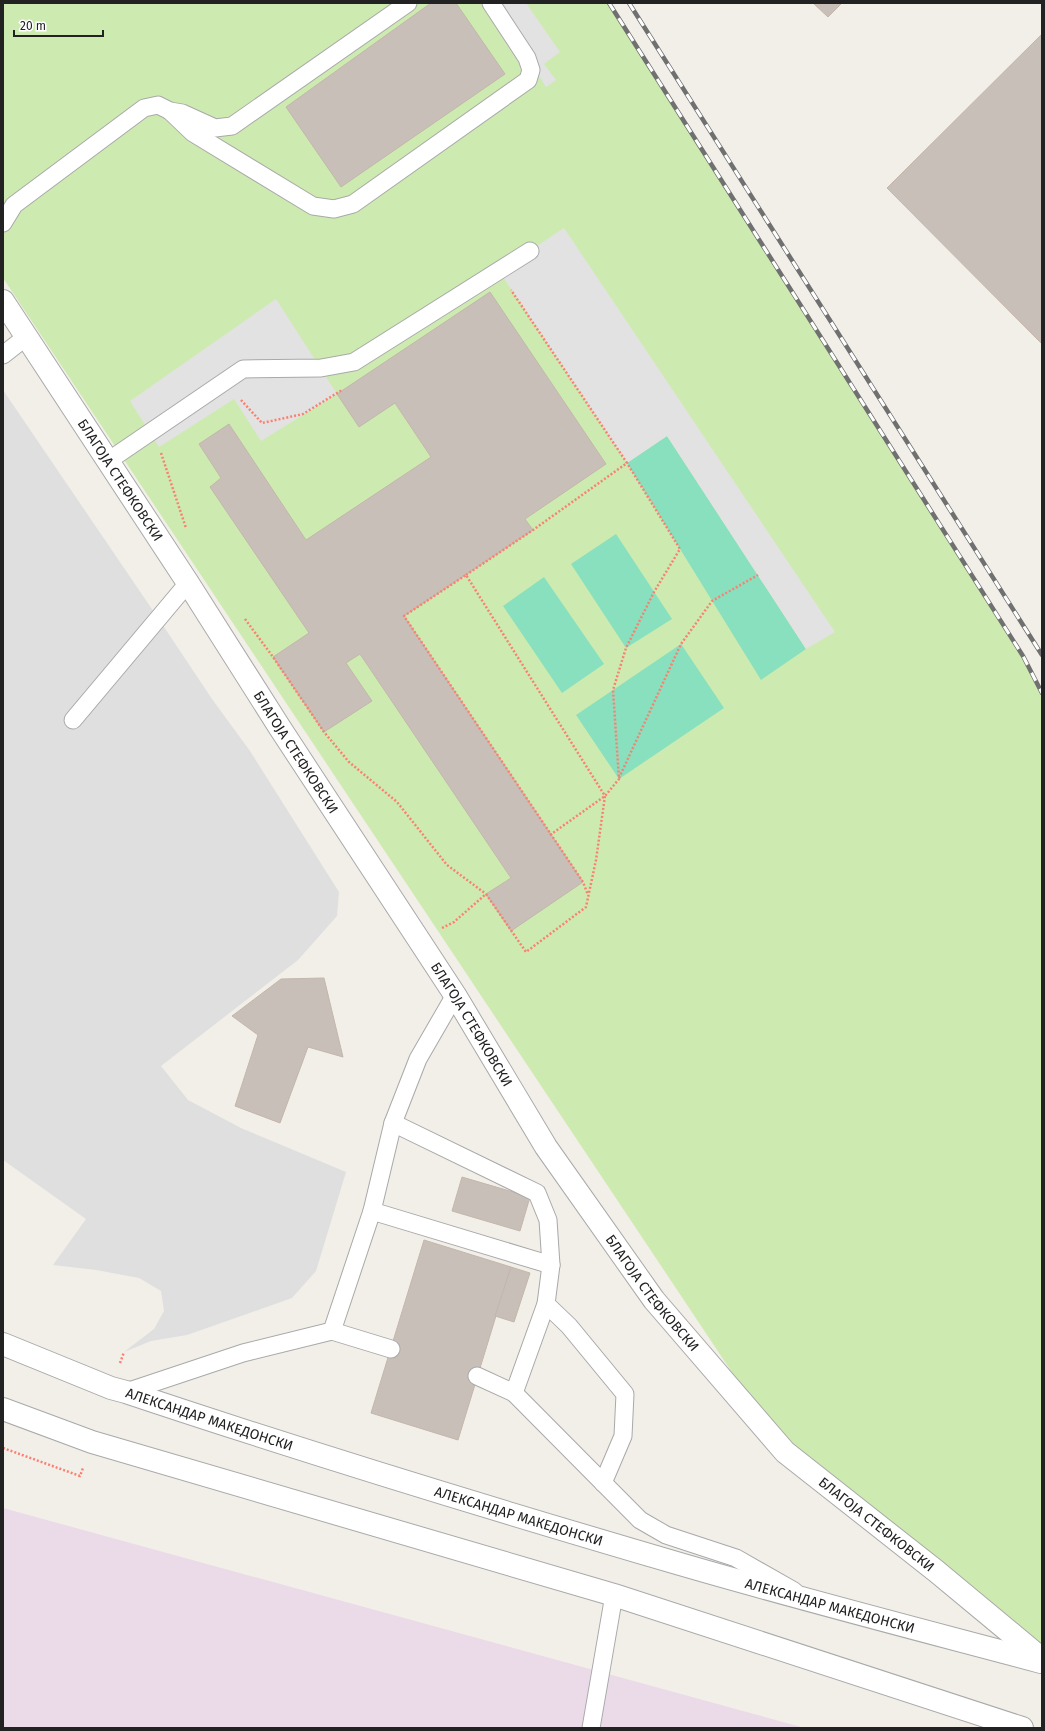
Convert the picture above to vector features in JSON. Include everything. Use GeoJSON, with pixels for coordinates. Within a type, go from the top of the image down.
{"type":"FeatureCollection","features":[{"type":"Feature","properties":{"kind":"street","name":"БЛАГОЈА СТЕФКОВСКИ"},"geometry":{"type":"LineString","coordinates":[[3,302],[188,582],[280,728],[455,995],[546,1147],[650,1294],[784,1452],[942,1576],[1042,1658]]}},
{"type":"Feature","properties":{"kind":"street","name":"АЛЕКСАНДАР МАКЕДОНСКИ"},"geometry":{"type":"LineString","coordinates":[[3,1344],[111,1388],[405,1481],[681,1565],[1042,1663]]}},
{"type":"Feature","properties":{"kind":"street"},"geometry":{"type":"LineString","coordinates":[[3,1409],[92,1442],[614,1595],[1022,1728]]}},
{"type":"Feature","properties":{"kind":"lane"},"geometry":{"type":"LineString","coordinates":[[3,222],[8,206],[144,108],[158,105],[170,111],[182,113],[215,128],[232,126],[408,3]]}},
{"type":"Feature","properties":{"kind":"lane"},"geometry":{"type":"LineString","coordinates":[[170,111],[193,133],[313,206],[334,210],[353,204],[528,80],[531,70],[527,58],[491,3]]}},
{"type":"Feature","properties":{"kind":"lane"},"geometry":{"type":"LineString","coordinates":[[108,462],[243,369],[321,368],[354,362],[530,251]]}},
{"type":"Feature","properties":{"kind":"lane"},"geometry":{"type":"LineString","coordinates":[[3,355],[26,337]]}},
{"type":"Feature","properties":{"kind":"lane"},"geometry":{"type":"LineString","coordinates":[[73,720],[188,582]]}},
{"type":"Feature","properties":{"kind":"lane"},"geometry":{"type":"LineString","coordinates":[[332,1331],[372,1211],[393,1123],[418,1058],[455,995]]}},
{"type":"Feature","properties":{"kind":"lane"},"geometry":{"type":"LineString","coordinates":[[393,1123],[537,1193],[548,1220],[551,1265],[546,1304],[514,1393]]}},
{"type":"Feature","properties":{"kind":"lane"},"geometry":{"type":"LineString","coordinates":[[372,1211],[551,1265]]}},
{"type":"Feature","properties":{"kind":"lane"},"geometry":{"type":"LineString","coordinates":[[546,1304],[569,1326],[625,1394],[622,1436],[602,1483]]}},
{"type":"Feature","properties":{"kind":"lane"},"geometry":{"type":"LineString","coordinates":[[126,1392],[243,1353],[332,1331],[391,1349]]}},
{"type":"Feature","properties":{"kind":"lane"},"geometry":{"type":"LineString","coordinates":[[477,1376],[514,1393],[640,1520],[666,1535],[736,1558],[811,1600]]}},
{"type":"Feature","properties":{"kind":"lane"},"geometry":{"type":"LineString","coordinates":[[591,1728],[614,1595]]}},
{"type":"Feature","properties":{"kind":"path"},"geometry":{"type":"LineString","coordinates":[[509,286],[626,463],[680,549],[654,592],[626,648],[613,690],[619,779]]}},
{"type":"Feature","properties":{"kind":"path"},"geometry":{"type":"LineString","coordinates":[[238,396],[262,423],[302,414],[347,387]]}},
{"type":"Feature","properties":{"kind":"path"},"geometry":{"type":"LineString","coordinates":[[159,447],[188,534]]}},
{"type":"Feature","properties":{"kind":"path"},"geometry":{"type":"LineString","coordinates":[[588,895],[583,882],[404,616],[533,530],[626,463]]}},
{"type":"Feature","properties":{"kind":"path"},"geometry":{"type":"LineString","coordinates":[[240,613],[273,657],[324,732],[349,762],[397,802],[447,865],[486,894],[526,952],[586,907],[596,860],[605,796],[466,575]]}},
{"type":"Feature","properties":{"kind":"path"},"geometry":{"type":"LineString","coordinates":[[550,835],[605,796],[619,779],[681,644],[712,601],[758,575]]}},
{"type":"Feature","properties":{"kind":"path"},"geometry":{"type":"LineString","coordinates":[[438,931],[454,922],[486,894]]}},
{"type":"Feature","properties":{"kind":"path"},"geometry":{"type":"LineString","coordinates":[[3,1448],[80,1476]]}},
{"type":"Feature","properties":{"kind":"shaded area"},"geometry":{"type":"Polygon","coordinates":[[[494,3],[526,3],[560,52],[544,64],[556,80],[546,87],[494,3]]]}},
{"type":"Feature","properties":{"kind":"shaded area"},"geometry":{"type":"Polygon","coordinates":[[[564,228],[835,632],[806,649],[667,436],[627,463],[499,271],[564,228]]]}},
{"type":"Feature","properties":{"kind":"shaded area"},"geometry":{"type":"Polygon","coordinates":[[[276,299],[337,394],[261,441],[234,399],[159,447],[130,401],[276,299]]]}},
{"type":"Feature","properties":{"kind":"shaded area"},"geometry":{"type":"Polygon","coordinates":[[[3,390],[212,699],[250,751],[339,892],[337,916],[298,960],[161,1066],[188,1100],[241,1128],[346,1172],[316,1271],[292,1298],[187,1335],[151,1341],[124,1352],[154,1329],[164,1311],[161,1291],[139,1278],[96,1270],[53,1265],[86,1219],[3,1160],[3,390]]]}},
{"type":"Feature","properties":{"kind":"shaded area"},"geometry":{"type":"Polygon","coordinates":[[[3,1508],[805,1728],[3,1728],[3,1508]]]}},
{"type":"Feature","properties":{"kind":"green space"},"geometry":{"type":"Polygon","coordinates":[[[3,3],[609,3],[1023,656],[1042,693],[1042,1659],[785,1452],[3,278],[3,3]]]}},
{"type":"Feature","properties":{"kind":"green space"},"geometry":{"type":"Polygon","coordinates":[[[667,436],[806,649],[761,680],[627,463],[667,436]]]}},
{"type":"Feature","properties":{"kind":"green space"},"geometry":{"type":"Polygon","coordinates":[[[616,534],[672,619],[626,648],[571,564],[616,534]]]}},
{"type":"Feature","properties":{"kind":"green space"},"geometry":{"type":"Polygon","coordinates":[[[544,577],[604,664],[562,693],[503,606],[544,577]]]}},
{"type":"Feature","properties":{"kind":"green space"},"geometry":{"type":"Polygon","coordinates":[[[681,644],[724,708],[619,779],[576,715],[681,644]]]}},
{"type":"Feature","properties":{"kind":"building"},"geometry":{"type":"Polygon","coordinates":[[[431,3],[456,3],[505,74],[341,187],[286,107],[431,3]]]}},
{"type":"Feature","properties":{"kind":"building"},"geometry":{"type":"Polygon","coordinates":[[[813,3],[842,3],[828,17],[813,3]]]}},
{"type":"Feature","properties":{"kind":"building"},"geometry":{"type":"Polygon","coordinates":[[[1042,34],[1042,344],[887,188],[1042,34]]]}},
{"type":"Feature","properties":{"kind":"building"},"geometry":{"type":"Polygon","coordinates":[[[490,292],[606,464],[525,519],[533,530],[404,616],[583,882],[511,931],[486,894],[511,878],[360,654],[346,663],[372,701],[324,732],[273,657],[309,633],[210,487],[221,478],[199,444],[229,424],[306,540],[431,457],[395,403],[359,427],[337,394],[490,292]]]}},
{"type":"Feature","properties":{"kind":"building"},"geometry":{"type":"Polygon","coordinates":[[[324,978],[343,1057],[308,1047],[280,1123],[235,1106],[258,1035],[232,1016],[281,979],[324,978]]]}},
{"type":"Feature","properties":{"kind":"building"},"geometry":{"type":"Polygon","coordinates":[[[462,1177],[530,1197],[520,1231],[452,1211],[462,1177]]]}},
{"type":"Feature","properties":{"kind":"building"},"geometry":{"type":"Polygon","coordinates":[[[424,1240],[511,1267],[458,1440],[371,1413],[424,1240]]]}},
{"type":"Feature","properties":{"kind":"building"},"geometry":{"type":"Polygon","coordinates":[[[511,1267],[530,1273],[514,1322],[495,1316],[511,1267]]]}},
{"type":"Feature","properties":{"kind":"railway"},"geometry":{"type":"LineString","coordinates":[[609,3],[1023,656],[1042,693]]}},
{"type":"Feature","properties":{"kind":"railway"},"geometry":{"type":"LineString","coordinates":[[629,3],[1042,655]]}}]}
